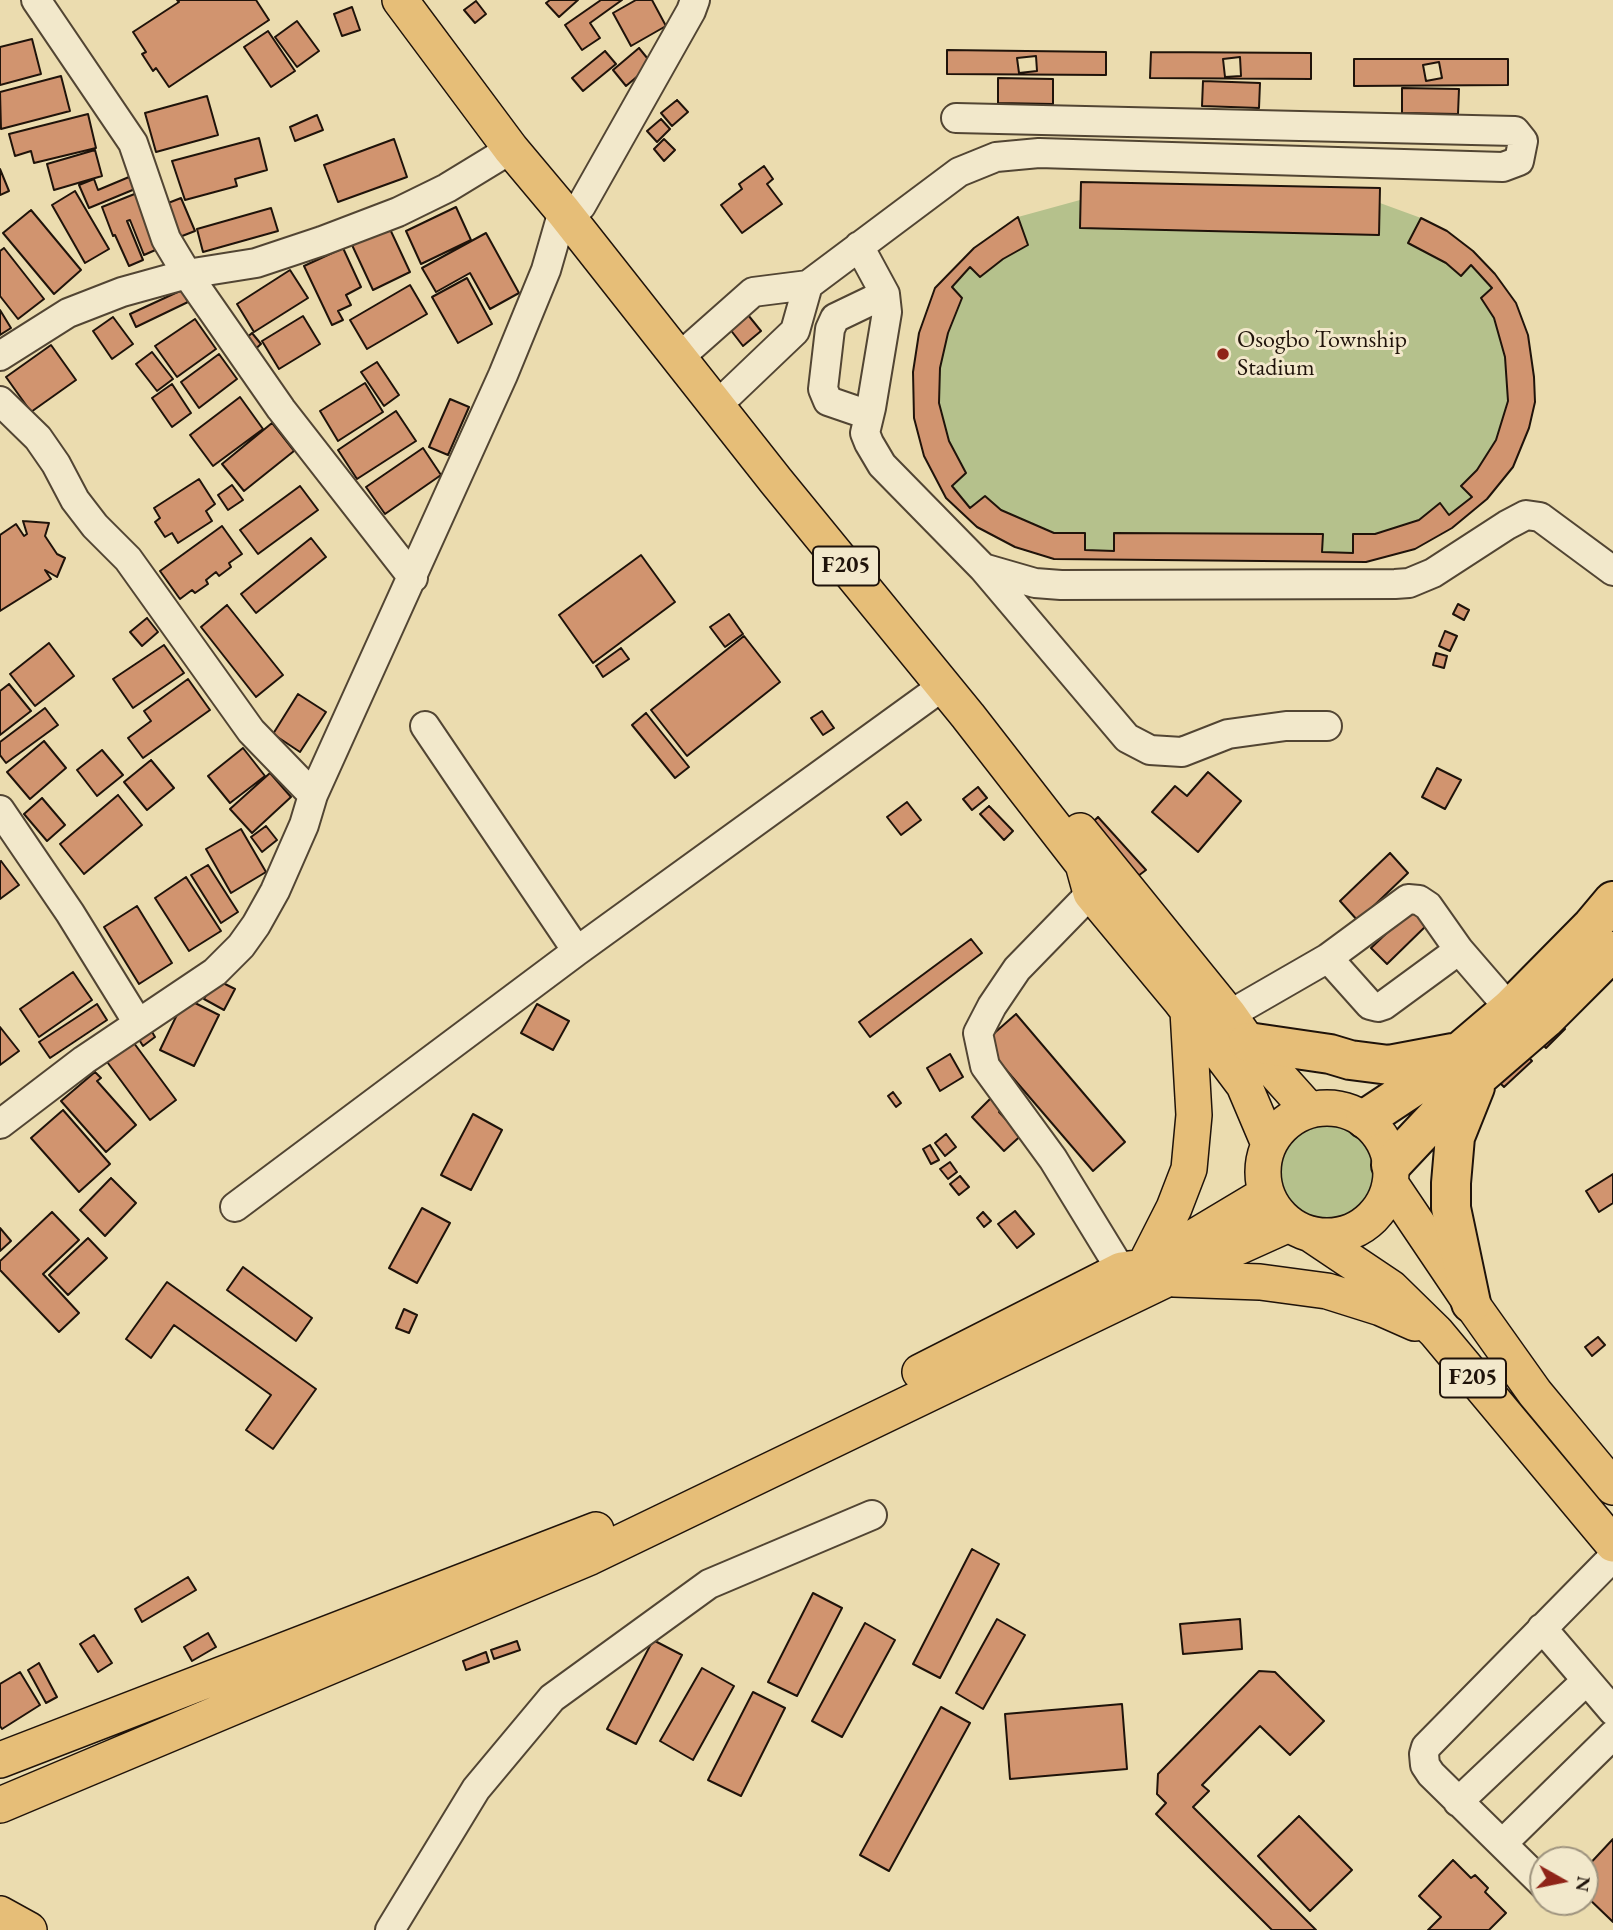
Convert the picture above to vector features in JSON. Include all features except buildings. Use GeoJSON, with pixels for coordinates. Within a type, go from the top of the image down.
{"type":"FeatureCollection","features":[{"type":"Feature","properties":{"kind":"highway"},"geometry":{"type":"LineString","coordinates":[[1391,1174],[1455,1097],[1472,1061],[1510,1009],[1613,901]]}},
{"type":"Feature","properties":{"kind":"highway"},"geometry":{"type":"LineString","coordinates":[[1365,1119],[1436,1072],[1472,1061],[1545,1019],[1613,951]]}},
{"type":"Feature","properties":{"kind":"highway"},"geometry":{"type":"LineString","coordinates":[[1238,1029],[1350,1060],[1389,1065],[1472,1061]]}},
{"type":"Feature","properties":{"kind":"highway"},"geometry":{"type":"LineString","coordinates":[[1471,1303],[1451,1208],[1451,1183],[1455,1137],[1471,1095],[1472,1061]]}},
{"type":"Feature","properties":{"kind":"main road","name":"F205"},"geometry":{"type":"LineString","coordinates":[[400,0],[511,149],[618,256],[872,569],[1238,1029],[1308,1110]]}},
{"type":"Feature","properties":{"kind":"main road","name":"F205"},"geometry":{"type":"LineString","coordinates":[[424,0],[554,175],[572,209],[776,481],[943,685],[1083,864],[1091,893],[1188,1011],[1244,1085],[1269,1144]]}},
{"type":"Feature","properties":{"kind":"main road"},"geometry":{"type":"LineString","coordinates":[[1144,1272],[1189,1169],[1194,1115],[1188,1011]]}},
{"type":"Feature","properties":{"kind":"main road"},"geometry":{"type":"LineString","coordinates":[[0,1805],[590,1558],[1144,1272],[1266,1194],[1264,1160],[1269,1144],[1279,1129],[1292,1117],[1323,1107],[1338,1108],[1365,1119]]}},
{"type":"Feature","properties":{"kind":"main road","name":"F205"},"geometry":{"type":"LineString","coordinates":[[1365,1119],[1378,1132],[1387,1147],[1391,1174],[1471,1303],[1535,1393],[1613,1487]]}},
{"type":"Feature","properties":{"kind":"main road"},"geometry":{"type":"LineString","coordinates":[[0,1760],[650,1509],[1144,1272],[1300,1229],[1333,1236],[1353,1231],[1371,1219],[1383,1203],[1391,1174]]}},
{"type":"Feature","properties":{"kind":"main road","name":"F205"},"geometry":{"type":"LineString","coordinates":[[1266,1194],[1275,1210],[1391,1288],[1436,1332],[1613,1544]]}},
{"type":"Feature","properties":{"kind":"main road"},"geometry":{"type":"LineString","coordinates":[[1144,1272],[1327,1291],[1381,1308],[1436,1332]]}},
{"type":"Feature","properties":{"kind":"main road"},"geometry":{"type":"LineString","coordinates":[[0,1914],[29,1930]]}},
{"type":"Feature","properties":{"kind":"street"},"geometry":{"type":"LineString","coordinates":[[36,0],[133,143],[166,239],[187,274],[281,409],[412,578]]}},
{"type":"Feature","properties":{"kind":"street"},"geometry":{"type":"LineString","coordinates":[[0,1124],[84,1060],[215,972],[241,946],[256,925],[275,891],[304,825],[313,795],[503,375],[572,209],[691,11],[695,0]]}},
{"type":"Feature","properties":{"kind":"street"},"geometry":{"type":"LineString","coordinates":[[692,346],[752,292],[808,285],[959,172],[996,157],[1039,153],[1503,167],[1519,161],[1524,141],[1515,131],[956,118]]}},
{"type":"Feature","properties":{"kind":"street"},"geometry":{"type":"LineString","coordinates":[[0,356],[68,313],[121,292],[187,274],[256,263],[398,212],[447,188],[511,149]]}},
{"type":"Feature","properties":{"kind":"street"},"geometry":{"type":"LineString","coordinates":[[859,246],[885,294],[887,312],[866,433],[869,443],[882,465],[983,568],[1127,738],[1150,750],[1182,752],[1228,734],[1286,726],[1327,726]]}},
{"type":"Feature","properties":{"kind":"street"},"geometry":{"type":"LineString","coordinates":[[730,393],[795,331],[808,285]]}},
{"type":"Feature","properties":{"kind":"street"},"geometry":{"type":"LineString","coordinates":[[871,408],[863,413],[828,401],[822,389],[830,329],[835,318],[885,294]]}},
{"type":"Feature","properties":{"kind":"street"},"geometry":{"type":"LineString","coordinates":[[0,401],[38,438],[75,500],[95,526],[128,559],[251,731],[313,795]]}},
{"type":"Feature","properties":{"kind":"street"},"geometry":{"type":"LineString","coordinates":[[983,568],[1035,583],[1061,585],[1409,583],[1433,573],[1526,515],[1540,517],[1613,571]]}},
{"type":"Feature","properties":{"kind":"street"},"geometry":{"type":"LineString","coordinates":[[235,1207],[576,951],[943,685]]}},
{"type":"Feature","properties":{"kind":"street"},"geometry":{"type":"LineString","coordinates":[[425,726],[576,951]]}},
{"type":"Feature","properties":{"kind":"street"},"geometry":{"type":"LineString","coordinates":[[0,810],[70,913],[138,1023]]}},
{"type":"Feature","properties":{"kind":"street"},"geometry":{"type":"LineString","coordinates":[[1091,893],[1017,969],[978,1033],[985,1066],[1144,1272]]}},
{"type":"Feature","properties":{"kind":"street"},"geometry":{"type":"LineString","coordinates":[[1238,1029],[1408,899],[1419,900],[1427,906],[1459,950],[1510,1009]]}},
{"type":"Feature","properties":{"kind":"street"},"geometry":{"type":"LineString","coordinates":[[1328,958],[1370,1005],[1378,1007],[1459,950]]}},
{"type":"Feature","properties":{"kind":"street"},"geometry":{"type":"LineString","coordinates":[[390,1930],[476,1789],[552,1698],[709,1584],[872,1515]]}},
{"type":"Feature","properties":{"kind":"street"},"geometry":{"type":"LineString","coordinates":[[1529,1870],[1431,1774],[1425,1765],[1424,1754],[1426,1747],[1613,1557]]}},
{"type":"Feature","properties":{"kind":"street"},"geometry":{"type":"LineString","coordinates":[[1542,1628],[1613,1711]]}},
{"type":"Feature","properties":{"kind":"street"},"geometry":{"type":"LineString","coordinates":[[1458,1802],[1586,1681]]}},
{"type":"Feature","properties":{"kind":"street"},"geometry":{"type":"LineString","coordinates":[[1503,1843],[1613,1735]]}},
{"type":"Feature","properties":{"kind":"green space","name":"Osogbo Township Stadium"},"geometry":{"type":"Polygon","coordinates":[[[1081,182],[1380,188],[1380,203],[1447,231],[1473,251],[1495,274],[1516,303],[1528,335],[1535,402],[1529,428],[1513,467],[1487,499],[1366,562],[1054,559],[1015,547],[977,527],[946,498],[914,418],[913,372],[919,333],[935,288],[974,248],[1018,217],[1080,200],[1081,182]]]}},
{"type":"Feature","properties":{"kind":"green space"},"geometry":{"type":"Polygon","coordinates":[[[1324,1118],[1344,1122],[1361,1133],[1372,1150],[1376,1170],[1372,1190],[1361,1207],[1344,1218],[1324,1222],[1304,1218],[1287,1207],[1276,1190],[1272,1170],[1276,1150],[1287,1133],[1304,1122],[1324,1118]]]}},
{"type":"Feature","properties":{"kind":"place","name":"Osogbo Township Stadium"},"geometry":{"type":"Point","coordinates":[1223,354]}}]}
